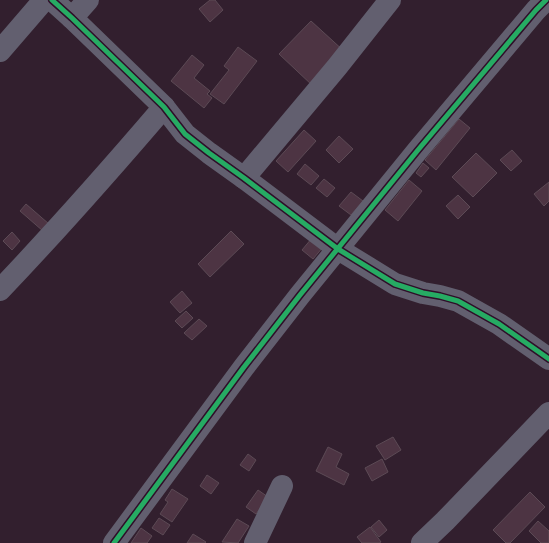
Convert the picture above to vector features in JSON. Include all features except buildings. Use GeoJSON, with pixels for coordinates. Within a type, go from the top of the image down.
{"type":"FeatureCollection","features":[{"type":"Feature","properties":{"kind":"street"},"geometry":{"type":"LineString","coordinates":[[0,51],[44,0]]}},
{"type":"Feature","properties":{"kind":"street"},"geometry":{"type":"LineString","coordinates":[[52,0],[164,107],[185,134],[338,249],[395,284],[423,293],[458,301],[499,324],[549,359]]}},
{"type":"Feature","properties":{"kind":"street"},"geometry":{"type":"LineString","coordinates":[[72,18],[88,0]]}},
{"type":"Feature","properties":{"kind":"street"},"geometry":{"type":"LineString","coordinates":[[244,178],[337,67],[390,0]]}},
{"type":"Feature","properties":{"kind":"street"},"geometry":{"type":"LineString","coordinates":[[114,543],[244,367],[300,295],[536,3]]}},
{"type":"Feature","properties":{"kind":"street"},"geometry":{"type":"LineString","coordinates":[[0,290],[131,146],[164,107]]}},
{"type":"Feature","properties":{"kind":"street"},"geometry":{"type":"LineString","coordinates":[[422,543],[549,413]]}},
{"type":"Feature","properties":{"kind":"street"},"geometry":{"type":"LineString","coordinates":[[255,543],[282,486]]}},
{"type":"Feature","properties":{"kind":"cycle path"},"geometry":{"type":"LineString","coordinates":[[52,0],[164,107],[185,134],[338,249],[395,284],[423,293],[458,301],[499,324],[549,359]]}},
{"type":"Feature","properties":{"kind":"cycle path"},"geometry":{"type":"LineString","coordinates":[[114,543],[244,367],[300,295],[418,150],[546,0]]}}]}
